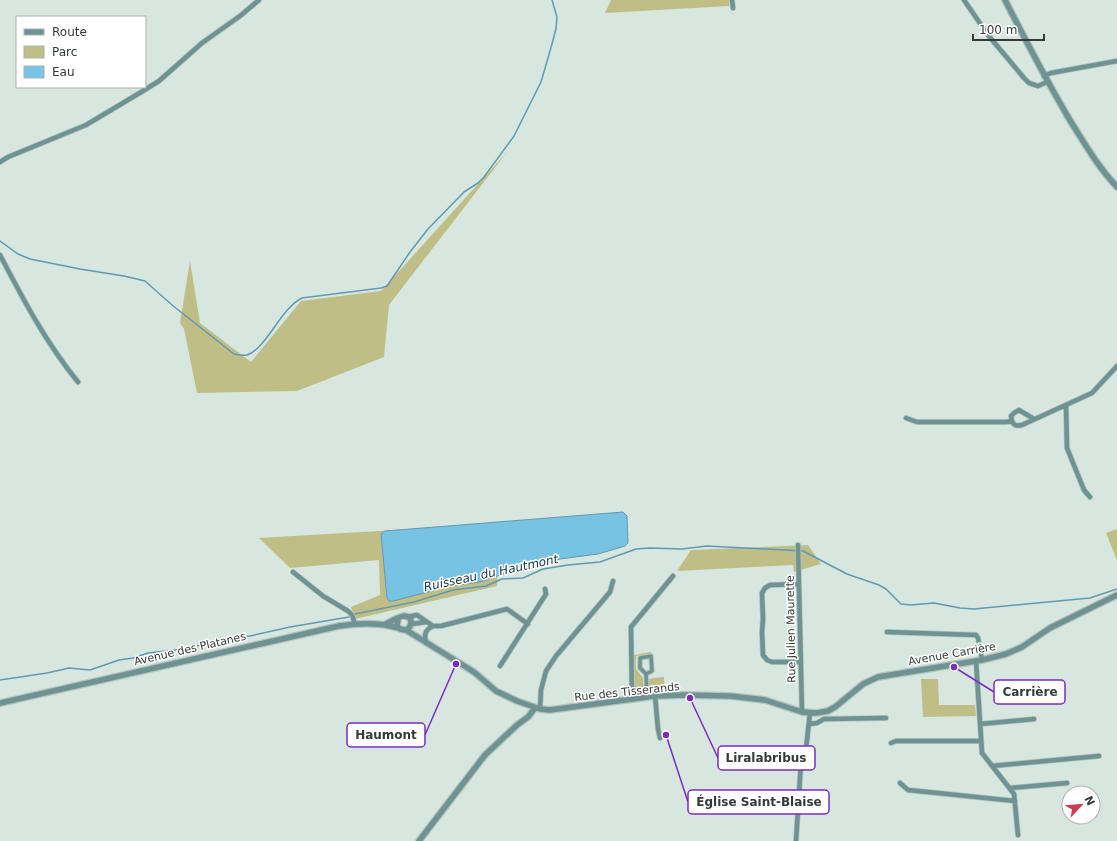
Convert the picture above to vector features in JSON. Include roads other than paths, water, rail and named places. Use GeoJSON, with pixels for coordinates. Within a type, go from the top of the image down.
{"type":"FeatureCollection","features":[{"type":"Feature","properties":{"kind":"street"},"geometry":{"type":"LineString","coordinates":[[0,162],[8,157],[86,125],[159,81],[202,43],[240,16],[259,0]]}},
{"type":"Feature","properties":{"kind":"street"},"geometry":{"type":"LineString","coordinates":[[732,0],[733,8]]}},
{"type":"Feature","properties":{"kind":"street"},"geometry":{"type":"LineString","coordinates":[[964,0],[988,35],[1029,83],[1038,86],[1047,82]]}},
{"type":"Feature","properties":{"kind":"street"},"geometry":{"type":"LineString","coordinates":[[1005,0],[1047,82],[1085,144],[1107,176],[1117,186]]}},
{"type":"Feature","properties":{"kind":"street"},"geometry":{"type":"LineString","coordinates":[[1044,75],[1117,61]]}},
{"type":"Feature","properties":{"kind":"street"},"geometry":{"type":"LineString","coordinates":[[0,254],[37,324],[56,353],[78,382]]}},
{"type":"Feature","properties":{"kind":"street"},"geometry":{"type":"LineString","coordinates":[[1034,419],[1019,410],[1012,416],[1013,424],[1017,426],[1066,406],[1092,393],[1117,366]]}},
{"type":"Feature","properties":{"kind":"street"},"geometry":{"type":"LineString","coordinates":[[1066,406],[1067,448],[1084,490],[1090,497]]}},
{"type":"Feature","properties":{"kind":"street"},"geometry":{"type":"LineString","coordinates":[[906,418],[917,422],[1012,421]]}},
{"type":"Feature","properties":{"kind":"street","name":"Rue Julien Maurette"},"geometry":{"type":"LineString","coordinates":[[798,545],[802,712]]}},
{"type":"Feature","properties":{"kind":"street"},"geometry":{"type":"LineString","coordinates":[[293,572],[323,596],[348,611],[355,624]]}},
{"type":"Feature","properties":{"kind":"street"},"geometry":{"type":"LineString","coordinates":[[632,699],[631,626],[673,576]]}},
{"type":"Feature","properties":{"kind":"street"},"geometry":{"type":"LineString","coordinates":[[419,841],[485,755],[538,708],[546,671],[556,656],[610,592],[613,581]]}},
{"type":"Feature","properties":{"kind":"street"},"geometry":{"type":"LineString","coordinates":[[799,584],[770,585],[765,588],[762,593],[762,632],[763,655],[767,660],[772,662],[800,662]]}},
{"type":"Feature","properties":{"kind":"street"},"geometry":{"type":"LineString","coordinates":[[500,666],[546,594],[545,589]]}},
{"type":"Feature","properties":{"kind":"street","name":"Avenue Carrière"},"geometry":{"type":"LineString","coordinates":[[810,713],[828,711],[863,684],[878,677],[998,657],[1013,652],[1050,628],[1117,595]]}},
{"type":"Feature","properties":{"kind":"street"},"geometry":{"type":"LineString","coordinates":[[427,622],[402,630],[398,628],[396,623],[402,616],[407,617],[417,615],[433,626],[441,626],[507,609],[528,624]]}},
{"type":"Feature","properties":{"kind":"street"},"geometry":{"type":"LineString","coordinates":[[407,617],[410,619],[410,627],[417,637],[474,672],[496,691],[517,701],[538,708]]}},
{"type":"Feature","properties":{"kind":"street","name":"Avenue des Platanes"},"geometry":{"type":"LineString","coordinates":[[386,624],[398,619]]}},
{"type":"Feature","properties":{"kind":"street","name":"Avenue des Platanes"},"geometry":{"type":"LineString","coordinates":[[0,703],[318,630],[355,624],[386,624],[398,628]]}},
{"type":"Feature","properties":{"kind":"street"},"geometry":{"type":"LineString","coordinates":[[426,643],[426,631],[433,626]]}},
{"type":"Feature","properties":{"kind":"street"},"geometry":{"type":"LineString","coordinates":[[887,632],[976,635],[978,638],[982,753],[1014,794],[1018,835]]}},
{"type":"Feature","properties":{"kind":"street"},"geometry":{"type":"LineString","coordinates":[[646,674],[652,671],[651,656],[640,658],[640,668],[646,674],[647,697]]}},
{"type":"Feature","properties":{"kind":"street","name":"Rue des Tisserands"},"geometry":{"type":"LineString","coordinates":[[538,708],[550,710],[655,696],[684,695],[730,696],[765,700],[802,712],[810,713]]}},
{"type":"Feature","properties":{"kind":"street"},"geometry":{"type":"LineString","coordinates":[[655,696],[660,738]]}},
{"type":"Feature","properties":{"kind":"street"},"geometry":{"type":"LineString","coordinates":[[796,841],[801,763],[806,749],[810,713]]}},
{"type":"Feature","properties":{"kind":"street"},"geometry":{"type":"LineString","coordinates":[[809,724],[818,723],[824,719],[886,718]]}},
{"type":"Feature","properties":{"kind":"street"},"geometry":{"type":"LineString","coordinates":[[980,724],[1034,719]]}},
{"type":"Feature","properties":{"kind":"street"},"geometry":{"type":"LineString","coordinates":[[891,743],[896,741],[981,741]]}},
{"type":"Feature","properties":{"kind":"street"},"geometry":{"type":"LineString","coordinates":[[992,766],[1099,756]]}},
{"type":"Feature","properties":{"kind":"street"},"geometry":{"type":"LineString","coordinates":[[900,783],[908,790],[1015,801]]}},
{"type":"Feature","properties":{"kind":"street"},"geometry":{"type":"LineString","coordinates":[[1010,788],[1067,783]]}},
{"type":"Feature","properties":{"kind":"water"},"geometry":{"type":"Polygon","coordinates":[[[623,512],[627,516],[628,543],[625,546],[598,554],[560,559],[520,572],[503,574],[480,582],[449,586],[393,601],[389,601],[387,598],[381,534],[385,531],[623,512]]]}},
{"type":"Feature","properties":{"kind":"waterway"},"geometry":{"type":"LineString","coordinates":[[0,241],[18,254],[30,259],[145,281],[172,305],[234,354],[247,355],[261,345],[287,310],[302,298],[387,286],[428,229],[464,192],[484,177],[514,136],[541,82],[556,29],[557,17],[552,0]]}},
{"type":"Feature","properties":{"kind":"waterway","name":"Ruisseau du Hautmont"},"geometry":{"type":"LineString","coordinates":[[355,614],[414,602],[453,590],[486,586],[502,579],[523,578],[543,569],[600,562],[636,549],[682,549],[707,546],[803,551],[847,574],[879,585],[886,589],[901,604],[911,605],[934,603],[974,609],[1090,598],[1117,589]]}},
{"type":"Feature","properties":{"kind":"waterway","name":"Ruisseau du Hautmont"},"geometry":{"type":"LineString","coordinates":[[0,680],[69,668],[90,670],[119,660],[133,658],[148,653],[183,649],[290,627],[349,617]]}},
{"type":"Feature","properties":{"kind":"place","name":"Haumont"},"geometry":{"type":"Point","coordinates":[456,664]}},
{"type":"Feature","properties":{"kind":"place","name":"Carrière"},"geometry":{"type":"Point","coordinates":[954,667]}},
{"type":"Feature","properties":{"kind":"place","name":"Liralabribus"},"geometry":{"type":"Point","coordinates":[690,698]}},
{"type":"Feature","properties":{"kind":"place","name":"Église Saint-Blaise"},"geometry":{"type":"Point","coordinates":[666,735]}}]}
